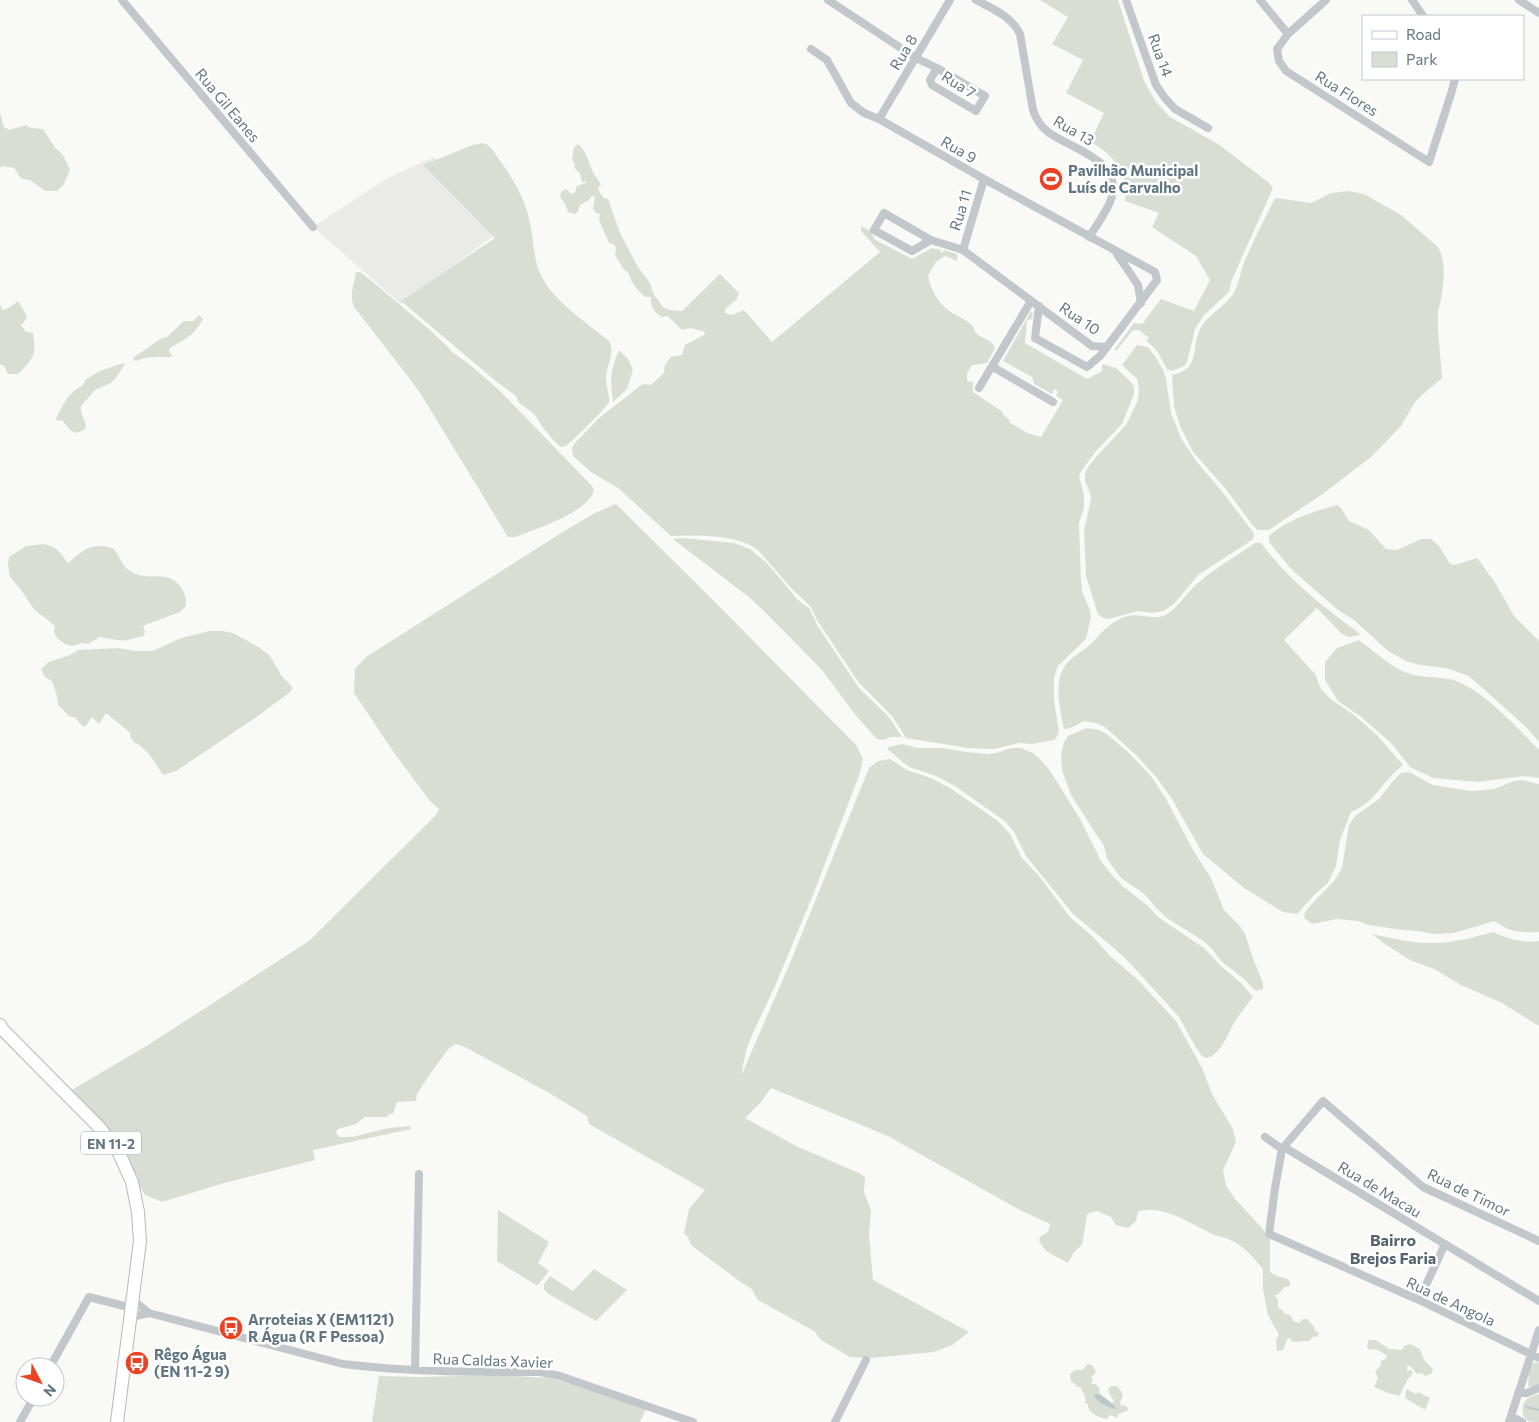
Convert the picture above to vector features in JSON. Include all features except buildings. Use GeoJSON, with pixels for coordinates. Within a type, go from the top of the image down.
{"type":"FeatureCollection","features":[{"type":"Feature","properties":{"kind":"main road","name":"EN 11-2"},"geometry":{"type":"LineString","coordinates":[[0,1024],[3,1030],[100,1129],[119,1152],[132,1182],[138,1212],[140,1241],[116,1422]]}},
{"type":"Feature","properties":{"kind":"street","name":"Rua Gil Eanes"},"geometry":{"type":"LineString","coordinates":[[122,0],[313,227]]}},
{"type":"Feature","properties":{"kind":"street","name":"Rua 7"},"geometry":{"type":"LineString","coordinates":[[828,0],[916,58],[937,68],[985,96],[976,110],[932,85],[930,80],[937,68]]}},
{"type":"Feature","properties":{"kind":"street","name":"Rua 8"},"geometry":{"type":"LineString","coordinates":[[879,118],[950,0]]}},
{"type":"Feature","properties":{"kind":"street","name":"Rua 13"},"geometry":{"type":"LineString","coordinates":[[976,0],[1008,18],[1020,34],[1033,110],[1040,125],[1048,133],[1092,156],[1106,168],[1112,181],[1112,196],[1089,237]]}},
{"type":"Feature","properties":{"kind":"street","name":"Rua 14"},"geometry":{"type":"LineString","coordinates":[[1126,0],[1156,85],[1175,109],[1208,128]]}},
{"type":"Feature","properties":{"kind":"street"},"geometry":{"type":"LineString","coordinates":[[1260,0],[1288,34],[1326,0]]}},
{"type":"Feature","properties":{"kind":"street"},"geometry":{"type":"LineString","coordinates":[[1412,0],[1422,15]]}},
{"type":"Feature","properties":{"kind":"street"},"geometry":{"type":"LineString","coordinates":[[1519,0],[1539,13]]}},
{"type":"Feature","properties":{"kind":"street","name":"Rua Flores"},"geometry":{"type":"LineString","coordinates":[[1288,34],[1277,49],[1279,61],[1286,71],[1429,162],[1455,80]]}},
{"type":"Feature","properties":{"kind":"street","name":"Rua 9"},"geometry":{"type":"LineString","coordinates":[[811,49],[827,60],[851,103],[864,113],[879,118],[984,179],[1155,272],[1157,280],[1141,302]]}},
{"type":"Feature","properties":{"kind":"street","name":"Rua 11"},"geometry":{"type":"LineString","coordinates":[[963,250],[984,179]]}},
{"type":"Feature","properties":{"kind":"street","name":"Rua 10"},"geometry":{"type":"LineString","coordinates":[[931,240],[912,251],[874,230],[884,213],[931,240],[963,250],[1092,346],[1107,347]]}},
{"type":"Feature","properties":{"kind":"street","name":"Rua 9"},"geometry":{"type":"LineString","coordinates":[[1115,251],[1138,285],[1141,302]]}},
{"type":"Feature","properties":{"kind":"street"},"geometry":{"type":"LineString","coordinates":[[980,388],[1031,301]]}},
{"type":"Feature","properties":{"kind":"street"},"geometry":{"type":"LineString","coordinates":[[1107,347],[1141,302]]}},
{"type":"Feature","properties":{"kind":"street","name":"Rua 10"},"geometry":{"type":"LineString","coordinates":[[1039,306],[1034,338],[1087,367],[1107,347]]}},
{"type":"Feature","properties":{"kind":"street"},"geometry":{"type":"LineString","coordinates":[[993,367],[1052,402]]}},
{"type":"Feature","properties":{"kind":"street","name":"Rua de Timor"},"geometry":{"type":"LineString","coordinates":[[1283,1148],[1323,1101],[1424,1187],[1539,1241]]}},
{"type":"Feature","properties":{"kind":"street","name":"Rua de Macau"},"geometry":{"type":"LineString","coordinates":[[1265,1137],[1539,1301]]}},
{"type":"Feature","properties":{"kind":"street","name":"Rua de Angola"},"geometry":{"type":"LineString","coordinates":[[1283,1148],[1269,1234],[1420,1300],[1539,1358]]}},
{"type":"Feature","properties":{"kind":"street"},"geometry":{"type":"LineString","coordinates":[[415,1370],[419,1174]]}},
{"type":"Feature","properties":{"kind":"street"},"geometry":{"type":"LineString","coordinates":[[1420,1300],[1445,1244]]}},
{"type":"Feature","properties":{"kind":"street"},"geometry":{"type":"LineString","coordinates":[[56,1357],[89,1297],[149,1313]]}},
{"type":"Feature","properties":{"kind":"street"},"geometry":{"type":"LineString","coordinates":[[132,1308],[149,1313]]}},
{"type":"Feature","properties":{"kind":"street","name":"Rua Caldas Xavier"},"geometry":{"type":"LineString","coordinates":[[149,1313],[343,1364],[415,1370],[549,1374],[560,1376],[693,1422]]}},
{"type":"Feature","properties":{"kind":"street"},"geometry":{"type":"LineString","coordinates":[[1522,1422],[1510,1419],[1539,1330]]}},
{"type":"Feature","properties":{"kind":"street"},"geometry":{"type":"LineString","coordinates":[[835,1422],[866,1360]]}},
{"type":"Feature","properties":{"kind":"street"},"geometry":{"type":"LineString","coordinates":[[1518,1393],[1527,1393],[1539,1388]]}},
{"type":"Feature","properties":{"kind":"street"},"geometry":{"type":"LineString","coordinates":[[20,1422],[28,1407]]}},
{"type":"Feature","properties":{"kind":"shaded area"},"geometry":{"type":"Polygon","coordinates":[[[434,157],[493,236],[401,304],[313,227],[386,179],[434,157]]]}},
{"type":"Feature","properties":{"kind":"shaded area"},"geometry":{"type":"Polygon","coordinates":[[[1094,1395],[1101,1395],[1116,1409],[1101,1403],[1094,1395]]]}},
{"type":"Feature","properties":{"kind":"green space"},"geometry":{"type":"Polygon","coordinates":[[[1040,0],[1118,0],[1144,81],[1156,102],[1170,117],[1218,144],[1268,182],[1273,188],[1231,282],[1229,292],[1204,315],[1195,329],[1187,362],[1184,366],[1172,371],[1167,369],[1157,351],[1146,340],[1149,338],[1139,330],[1133,330],[1117,350],[1114,350],[1134,323],[1142,324],[1161,299],[1194,311],[1210,280],[1196,256],[1152,227],[1159,213],[1125,201],[1124,182],[1118,166],[1106,152],[1090,142],[1104,113],[1066,93],[1083,60],[1052,44],[1068,17],[1040,0]]]}},
{"type":"Feature","properties":{"kind":"green space"},"geometry":{"type":"Polygon","coordinates":[[[0,113],[4,127],[9,130],[26,125],[31,128],[43,129],[56,149],[64,157],[70,170],[64,184],[57,191],[45,191],[30,180],[23,179],[14,168],[2,166],[0,168],[0,113]]]}},
{"type":"Feature","properties":{"kind":"green space"},"geometry":{"type":"Polygon","coordinates":[[[483,143],[495,153],[519,191],[530,223],[536,263],[546,284],[562,302],[609,341],[611,346],[606,379],[609,402],[565,446],[561,447],[556,443],[535,415],[519,403],[516,396],[401,301],[495,238],[423,165],[473,145],[483,143]]]}},
{"type":"Feature","properties":{"kind":"green space"},"geometry":{"type":"Polygon","coordinates":[[[578,144],[586,154],[594,174],[601,185],[598,188],[600,193],[604,198],[608,199],[620,233],[638,267],[650,283],[653,293],[663,307],[682,311],[720,274],[739,293],[737,299],[725,309],[725,313],[732,315],[744,310],[772,342],[880,252],[861,231],[861,226],[872,232],[874,239],[912,259],[932,248],[941,250],[940,252],[942,253],[944,250],[957,254],[957,261],[945,256],[937,261],[928,275],[931,287],[940,302],[954,314],[969,323],[977,334],[994,345],[995,348],[987,363],[972,365],[967,373],[967,381],[973,382],[973,392],[1003,412],[1003,415],[1010,420],[1009,422],[1027,433],[1041,437],[1063,400],[1056,396],[1058,391],[1054,389],[1052,394],[1034,384],[1032,377],[1003,361],[1031,311],[1033,313],[1032,319],[1027,320],[1025,343],[1087,379],[1102,371],[1102,364],[1116,368],[1131,382],[1134,387],[1134,394],[1122,424],[1096,451],[1079,476],[1084,495],[1084,508],[1079,523],[1081,580],[1082,591],[1091,617],[1086,639],[1058,666],[1054,677],[1054,700],[1059,732],[1054,740],[1032,744],[1019,743],[994,749],[968,748],[906,738],[892,716],[859,683],[817,620],[811,607],[790,587],[758,550],[727,538],[671,536],[618,488],[591,472],[573,456],[572,449],[574,444],[599,418],[640,386],[644,384],[651,385],[664,373],[665,365],[671,357],[682,355],[685,345],[704,335],[705,332],[691,328],[682,330],[667,316],[662,317],[655,311],[651,304],[651,297],[646,297],[637,289],[615,255],[616,248],[614,244],[609,243],[599,220],[600,214],[596,213],[593,209],[595,197],[592,196],[580,205],[578,212],[575,214],[568,212],[560,197],[561,192],[566,189],[572,194],[577,186],[586,183],[586,181],[582,183],[580,173],[574,168],[575,164],[572,160],[574,147],[578,144]]]}},
{"type":"Feature","properties":{"kind":"green space"},"geometry":{"type":"Polygon","coordinates":[[[1349,191],[1364,194],[1401,215],[1438,247],[1441,252],[1444,270],[1438,321],[1442,378],[1415,402],[1401,426],[1371,457],[1324,493],[1269,530],[1258,530],[1225,488],[1193,452],[1180,426],[1174,406],[1172,375],[1188,368],[1194,356],[1201,327],[1233,294],[1246,257],[1276,198],[1311,203],[1331,193],[1349,191]]]}},
{"type":"Feature","properties":{"kind":"green space"},"geometry":{"type":"Polygon","coordinates":[[[356,272],[360,272],[373,282],[430,330],[452,352],[499,390],[591,485],[594,489],[591,497],[583,505],[561,519],[515,537],[508,537],[419,391],[354,307],[352,293],[356,272]]]}},
{"type":"Feature","properties":{"kind":"green space"},"geometry":{"type":"Polygon","coordinates":[[[18,301],[27,316],[21,325],[26,332],[33,333],[34,352],[33,356],[18,374],[8,374],[4,366],[0,364],[0,304],[2,310],[7,309],[18,301]]]}},
{"type":"Feature","properties":{"kind":"green space"},"geometry":{"type":"Polygon","coordinates":[[[199,315],[203,319],[196,330],[170,348],[171,357],[139,359],[135,361],[133,358],[160,339],[167,337],[184,321],[193,321],[199,315]]]}},
{"type":"Feature","properties":{"kind":"green space"},"geometry":{"type":"Polygon","coordinates":[[[1137,345],[1148,347],[1164,372],[1171,413],[1182,440],[1197,462],[1253,532],[1254,536],[1252,540],[1198,575],[1174,604],[1163,611],[1152,613],[1138,611],[1109,619],[1103,618],[1098,614],[1086,576],[1084,530],[1091,499],[1085,482],[1085,474],[1095,458],[1126,425],[1138,400],[1137,379],[1122,365],[1137,345]]]}},
{"type":"Feature","properties":{"kind":"green space"},"geometry":{"type":"Polygon","coordinates":[[[619,350],[628,359],[633,370],[627,389],[613,402],[612,376],[619,350]]]}},
{"type":"Feature","properties":{"kind":"green space"},"geometry":{"type":"Polygon","coordinates":[[[123,363],[125,364],[116,378],[111,383],[95,390],[81,406],[86,426],[84,430],[76,433],[70,430],[62,420],[57,421],[56,418],[67,398],[83,385],[85,380],[100,371],[123,363]]]}},
{"type":"Feature","properties":{"kind":"green space"},"geometry":{"type":"Polygon","coordinates":[[[616,504],[856,745],[863,759],[860,773],[813,895],[775,986],[752,1035],[746,1051],[741,1076],[790,963],[869,768],[878,761],[890,759],[907,770],[931,778],[950,788],[998,821],[1010,834],[1022,858],[1039,876],[1070,917],[1137,979],[1176,1021],[1202,1068],[1212,1094],[1233,1129],[1236,1142],[1223,1170],[1226,1186],[1270,1240],[1270,1272],[1288,1279],[1290,1282],[1290,1286],[1285,1287],[1277,1295],[1274,1295],[1278,1299],[1278,1308],[1285,1314],[1288,1314],[1293,1321],[1299,1323],[1303,1319],[1307,1319],[1315,1328],[1314,1330],[1319,1333],[1318,1336],[1313,1337],[1309,1341],[1292,1342],[1290,1338],[1287,1340],[1283,1350],[1277,1351],[1276,1340],[1279,1335],[1268,1315],[1263,1289],[1263,1269],[1243,1248],[1227,1238],[1217,1236],[1178,1217],[1157,1210],[1138,1212],[1136,1221],[1128,1228],[1116,1225],[1111,1217],[1097,1211],[1087,1214],[1082,1245],[1074,1252],[1068,1263],[1046,1251],[1039,1241],[1040,1237],[1048,1232],[1050,1224],[1020,1210],[888,1136],[771,1088],[761,1102],[745,1118],[796,1146],[865,1177],[864,1192],[871,1210],[869,1234],[873,1280],[969,1332],[952,1345],[934,1352],[871,1358],[850,1357],[821,1340],[814,1331],[758,1300],[751,1288],[691,1245],[684,1233],[689,1209],[705,1190],[589,1124],[587,1116],[551,1094],[465,1047],[456,1044],[449,1048],[430,1074],[417,1094],[416,1101],[397,1102],[393,1114],[389,1114],[387,1117],[365,1117],[356,1124],[338,1129],[336,1132],[339,1137],[352,1137],[389,1128],[410,1126],[411,1129],[313,1150],[315,1160],[224,1183],[162,1202],[145,1195],[135,1178],[70,1091],[148,1045],[309,941],[436,815],[439,809],[430,801],[395,754],[354,693],[355,669],[366,657],[566,530],[595,513],[616,504]]]}},
{"type":"Feature","properties":{"kind":"green space"},"geometry":{"type":"Polygon","coordinates":[[[1337,505],[1349,521],[1369,530],[1386,549],[1397,550],[1421,539],[1431,539],[1439,546],[1450,564],[1455,565],[1477,558],[1496,584],[1514,616],[1539,641],[1539,742],[1526,727],[1469,676],[1446,668],[1420,665],[1406,661],[1388,651],[1354,620],[1338,610],[1292,570],[1269,542],[1269,536],[1284,525],[1310,513],[1337,505]]]}},
{"type":"Feature","properties":{"kind":"green space"},"geometry":{"type":"Polygon","coordinates":[[[683,538],[734,543],[750,549],[767,563],[798,600],[810,609],[817,625],[859,688],[889,717],[902,737],[877,739],[857,717],[822,670],[764,611],[750,598],[673,539],[683,538]]]}},
{"type":"Feature","properties":{"kind":"green space"},"geometry":{"type":"Polygon","coordinates":[[[1255,543],[1261,543],[1282,568],[1306,591],[1360,635],[1349,637],[1342,634],[1317,608],[1284,640],[1315,674],[1321,689],[1332,700],[1354,715],[1377,735],[1403,765],[1373,797],[1351,812],[1340,840],[1336,866],[1328,883],[1297,914],[1283,912],[1244,888],[1203,854],[1172,799],[1138,757],[1105,727],[1096,723],[1084,721],[1064,729],[1059,703],[1059,685],[1063,669],[1068,662],[1092,643],[1108,626],[1117,620],[1133,615],[1164,616],[1176,607],[1194,586],[1218,567],[1255,543]]]}},
{"type":"Feature","properties":{"kind":"green space"},"geometry":{"type":"Polygon","coordinates":[[[44,544],[56,549],[68,563],[79,554],[94,546],[114,549],[125,567],[130,571],[143,576],[170,578],[178,584],[185,596],[186,606],[180,612],[145,625],[143,627],[145,631],[144,636],[130,640],[100,637],[88,644],[81,643],[73,646],[65,644],[57,638],[54,632],[55,626],[34,609],[10,577],[9,557],[26,546],[44,544]]]}},
{"type":"Feature","properties":{"kind":"green space"},"geometry":{"type":"Polygon","coordinates":[[[210,631],[233,633],[260,648],[270,656],[281,675],[293,688],[255,718],[176,771],[163,775],[149,754],[131,738],[130,733],[106,713],[99,724],[92,717],[85,727],[76,718],[69,716],[58,705],[53,683],[45,677],[41,669],[49,662],[70,655],[78,650],[119,648],[135,651],[153,651],[181,638],[210,631]]]}},
{"type":"Feature","properties":{"kind":"green space"},"geometry":{"type":"Polygon","coordinates":[[[1359,640],[1392,665],[1407,673],[1457,681],[1483,696],[1539,750],[1539,778],[1524,776],[1478,782],[1433,778],[1410,767],[1392,744],[1360,716],[1338,701],[1325,680],[1325,662],[1337,648],[1359,640]]]}},
{"type":"Feature","properties":{"kind":"green space"},"geometry":{"type":"Polygon","coordinates":[[[1087,728],[1099,730],[1108,735],[1128,752],[1150,775],[1165,797],[1193,850],[1211,878],[1224,910],[1245,934],[1263,983],[1263,989],[1256,991],[1222,962],[1205,942],[1167,918],[1143,893],[1121,878],[1107,859],[1104,846],[1071,795],[1062,770],[1061,755],[1064,742],[1068,736],[1087,728]]]}},
{"type":"Feature","properties":{"kind":"green space"},"geometry":{"type":"Polygon","coordinates":[[[902,744],[917,748],[942,748],[987,754],[1011,748],[1021,748],[1033,753],[1040,759],[1048,768],[1080,819],[1101,861],[1111,874],[1158,917],[1204,948],[1253,997],[1238,1016],[1223,1044],[1215,1054],[1206,1058],[1202,1056],[1179,1017],[1122,955],[1073,914],[1026,856],[1014,832],[1006,822],[955,786],[936,776],[909,767],[887,749],[902,744]]]}},
{"type":"Feature","properties":{"kind":"green space"},"geometry":{"type":"Polygon","coordinates":[[[1409,772],[1433,785],[1471,791],[1494,789],[1522,780],[1539,784],[1539,932],[1515,931],[1505,928],[1494,921],[1454,933],[1434,934],[1337,919],[1312,924],[1304,918],[1308,908],[1334,881],[1342,868],[1349,825],[1355,816],[1379,799],[1401,773],[1409,772]]]}},
{"type":"Feature","properties":{"kind":"green space"},"geometry":{"type":"Polygon","coordinates":[[[1493,932],[1515,940],[1539,941],[1539,1026],[1502,1003],[1461,985],[1434,969],[1410,960],[1372,934],[1411,942],[1442,943],[1493,932]]]}},
{"type":"Feature","properties":{"kind":"green space"},"geometry":{"type":"Polygon","coordinates":[[[498,1210],[549,1242],[538,1263],[549,1271],[538,1285],[497,1261],[498,1210]]]}},
{"type":"Feature","properties":{"kind":"green space"},"geometry":{"type":"Polygon","coordinates":[[[594,1269],[627,1290],[596,1321],[547,1293],[544,1289],[544,1284],[550,1276],[573,1291],[594,1269]]]}},
{"type":"Feature","properties":{"kind":"green space"},"geometry":{"type":"Polygon","coordinates":[[[1369,1340],[1376,1340],[1389,1349],[1402,1350],[1404,1346],[1410,1344],[1420,1349],[1424,1360],[1433,1369],[1432,1373],[1426,1376],[1421,1373],[1417,1374],[1410,1366],[1407,1366],[1407,1371],[1411,1370],[1413,1373],[1405,1384],[1400,1396],[1374,1387],[1378,1378],[1375,1372],[1381,1365],[1381,1361],[1386,1359],[1387,1356],[1378,1350],[1368,1349],[1369,1340]]]}},
{"type":"Feature","properties":{"kind":"green space"},"geometry":{"type":"Polygon","coordinates":[[[1535,1362],[1539,1363],[1539,1385],[1530,1387],[1528,1385],[1530,1366],[1535,1362]]]}},
{"type":"Feature","properties":{"kind":"green space"},"geometry":{"type":"Polygon","coordinates":[[[1088,1364],[1092,1365],[1096,1372],[1091,1377],[1093,1379],[1091,1384],[1099,1387],[1100,1394],[1112,1403],[1114,1401],[1108,1389],[1111,1386],[1117,1386],[1121,1391],[1123,1396],[1120,1402],[1121,1406],[1124,1405],[1128,1408],[1127,1411],[1118,1414],[1117,1418],[1111,1415],[1105,1419],[1092,1413],[1085,1402],[1085,1396],[1080,1387],[1071,1381],[1070,1374],[1075,1370],[1082,1370],[1088,1364]]]}},
{"type":"Feature","properties":{"kind":"green space"},"geometry":{"type":"Polygon","coordinates":[[[498,1375],[548,1378],[581,1386],[646,1409],[640,1422],[372,1422],[379,1376],[498,1375]]]}},
{"type":"Feature","properties":{"kind":"green space"},"geometry":{"type":"Polygon","coordinates":[[[1406,1389],[1430,1398],[1425,1410],[1405,1398],[1406,1389]]]}},
{"type":"Feature","properties":{"kind":"green space"},"geometry":{"type":"Polygon","coordinates":[[[1539,1394],[1539,1422],[1528,1421],[1523,1414],[1524,1403],[1527,1399],[1539,1394]]]}},
{"type":"Feature","properties":{"kind":"waterway"},"geometry":{"type":"LineString","coordinates":[[1526,1407],[1539,1410]]}},
{"type":"Feature","properties":{"kind":"place","name":"Pavilhão Municipal Luís de Carvalho"},"geometry":{"type":"Point","coordinates":[1051,179]}},
{"type":"Feature","properties":{"kind":"place","name":"Arroteias X (EM1121) R Água (R F Pessoa)"},"geometry":{"type":"Point","coordinates":[231,1328]}},
{"type":"Feature","properties":{"kind":"place","name":"Rêgo Água (EN 11-2 9)"},"geometry":{"type":"Point","coordinates":[137,1363]}},
{"type":"Feature","properties":{"kind":"district","name":"Bairro Brejos Faria"},"geometry":{"type":"Point","coordinates":[1393,1248]}}]}
